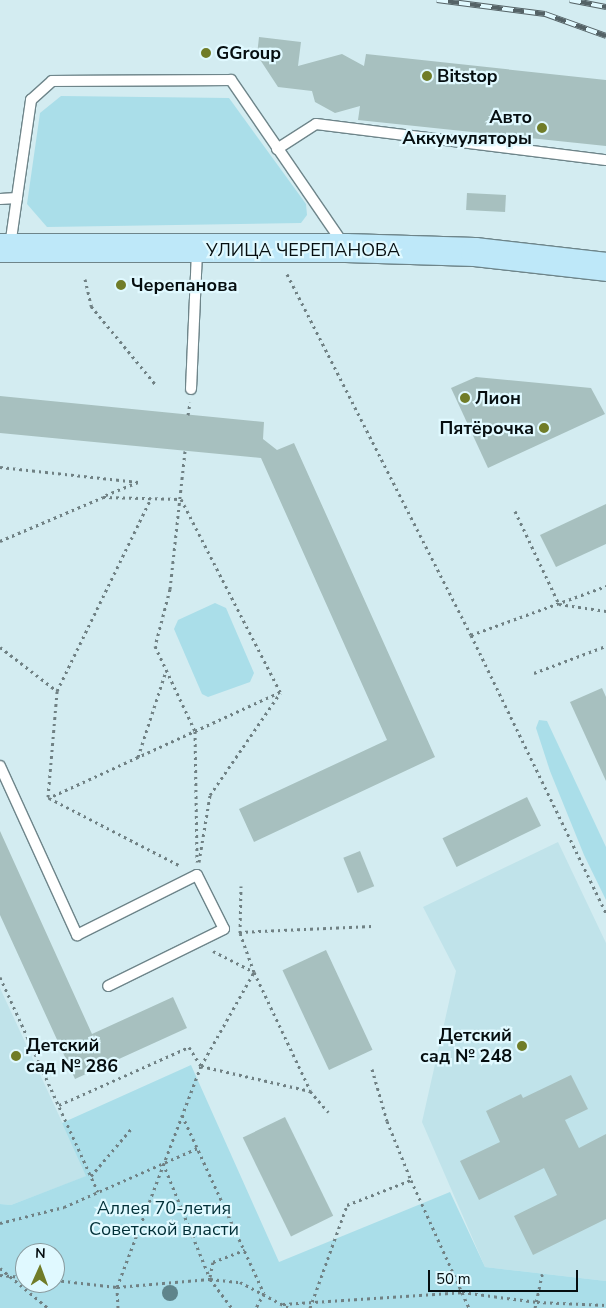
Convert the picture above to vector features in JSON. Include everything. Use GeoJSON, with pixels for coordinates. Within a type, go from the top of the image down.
{"type":"FeatureCollection","features":[{"type":"Feature","properties":{"kind":"main road","name":"УЛИЦА ЧЕРЕПАНОВА"},"geometry":{"type":"LineString","coordinates":[[5,248],[346,248],[475,252],[606,267]]}},
{"type":"Feature","properties":{"kind":"lane"},"geometry":{"type":"LineString","coordinates":[[5,248],[17,198],[31,100],[52,81],[231,80],[346,248]]}},
{"type":"Feature","properties":{"kind":"lane"},"geometry":{"type":"LineString","coordinates":[[277,149],[316,124],[606,160]]}},
{"type":"Feature","properties":{"kind":"lane"},"geometry":{"type":"LineString","coordinates":[[0,198],[17,198]]}},
{"type":"Feature","properties":{"kind":"lane"},"geometry":{"type":"LineString","coordinates":[[191,389],[197,249]]}},
{"type":"Feature","properties":{"kind":"lane"},"geometry":{"type":"LineString","coordinates":[[0,766],[77,935],[197,875],[224,929],[108,986]]}},
{"type":"Feature","properties":{"kind":"path"},"geometry":{"type":"LineString","coordinates":[[287,274],[471,635],[606,913]]}},
{"type":"Feature","properties":{"kind":"path"},"geometry":{"type":"LineString","coordinates":[[85,279],[91,306],[155,384]]}},
{"type":"Feature","properties":{"kind":"path"},"geometry":{"type":"LineString","coordinates":[[185,450],[170,589],[154,646],[195,731],[197,875]]}},
{"type":"Feature","properties":{"kind":"path"},"geometry":{"type":"LineString","coordinates":[[0,467],[138,482],[0,541]]}},
{"type":"Feature","properties":{"kind":"path"},"geometry":{"type":"LineString","coordinates":[[103,496],[181,499]]}},
{"type":"Feature","properties":{"kind":"path"},"geometry":{"type":"LineString","coordinates":[[48,798],[57,691],[151,498]]}},
{"type":"Feature","properties":{"kind":"path"},"geometry":{"type":"LineString","coordinates":[[181,499],[280,692]]}},
{"type":"Feature","properties":{"kind":"path"},"geometry":{"type":"LineString","coordinates":[[515,511],[559,604]]}},
{"type":"Feature","properties":{"kind":"path"},"geometry":{"type":"LineString","coordinates":[[471,635],[606,586]]}},
{"type":"Feature","properties":{"kind":"path"},"geometry":{"type":"LineString","coordinates":[[559,604],[606,611]]}},
{"type":"Feature","properties":{"kind":"path"},"geometry":{"type":"LineString","coordinates":[[534,673],[606,646]]}},
{"type":"Feature","properties":{"kind":"path"},"geometry":{"type":"LineString","coordinates":[[0,647],[57,691]]}},
{"type":"Feature","properties":{"kind":"path"},"geometry":{"type":"LineString","coordinates":[[138,757],[166,670]]}},
{"type":"Feature","properties":{"kind":"path"},"geometry":{"type":"LineString","coordinates":[[48,798],[280,692]]}},
{"type":"Feature","properties":{"kind":"path"},"geometry":{"type":"LineString","coordinates":[[197,875],[210,795],[280,692]]}},
{"type":"Feature","properties":{"kind":"path"},"geometry":{"type":"LineString","coordinates":[[48,798],[197,875]]}},
{"type":"Feature","properties":{"kind":"path"},"geometry":{"type":"LineString","coordinates":[[241,886],[240,933],[254,972],[310,1091],[328,1112]]}},
{"type":"Feature","properties":{"kind":"path"},"geometry":{"type":"LineString","coordinates":[[224,929],[240,933],[372,926]]}},
{"type":"Feature","properties":{"kind":"path"},"geometry":{"type":"LineString","coordinates":[[196,943],[254,972]]}},
{"type":"Feature","properties":{"kind":"path"},"geometry":{"type":"LineString","coordinates":[[118,1308],[117,1286],[162,1163],[201,1066],[254,972]]}},
{"type":"Feature","properties":{"kind":"path"},"geometry":{"type":"LineString","coordinates":[[0,977],[98,1192]]}},
{"type":"Feature","properties":{"kind":"path"},"geometry":{"type":"LineString","coordinates":[[59,1105],[189,1047],[201,1066],[310,1091]]}},
{"type":"Feature","properties":{"kind":"path"},"geometry":{"type":"LineString","coordinates":[[372,1069],[387,1121],[411,1180],[469,1308]]}},
{"type":"Feature","properties":{"kind":"path"},"geometry":{"type":"LineString","coordinates":[[182,1114],[264,1293]]}},
{"type":"Feature","properties":{"kind":"path"},"geometry":{"type":"LineString","coordinates":[[91,1176],[131,1129]]}},
{"type":"Feature","properties":{"kind":"path"},"geometry":{"type":"LineString","coordinates":[[0,1222],[64,1207],[198,1148]]}},
{"type":"Feature","properties":{"kind":"path"},"geometry":{"type":"LineString","coordinates":[[162,1163],[210,1279],[232,1308]]}},
{"type":"Feature","properties":{"kind":"path"},"geometry":{"type":"LineString","coordinates":[[310,1308],[347,1205],[411,1180]]}},
{"type":"Feature","properties":{"kind":"path"},"geometry":{"type":"LineString","coordinates":[[210,1279],[213,1262],[245,1250]]}},
{"type":"Feature","properties":{"kind":"path"},"geometry":{"type":"LineString","coordinates":[[0,1268],[48,1308]]}},
{"type":"Feature","properties":{"kind":"path"},"geometry":{"type":"LineString","coordinates":[[535,1308],[542,1274]]}},
{"type":"Feature","properties":{"kind":"path"},"geometry":{"type":"LineString","coordinates":[[0,1275],[15,1276]]}},
{"type":"Feature","properties":{"kind":"path"},"geometry":{"type":"LineString","coordinates":[[65,1281],[117,1286],[210,1279],[240,1282],[264,1293],[289,1308]]}},
{"type":"Feature","properties":{"kind":"path"},"geometry":{"type":"LineString","coordinates":[[283,1304],[462,1292],[537,1302],[606,1305]]}},
{"type":"Feature","properties":{"kind":"path"},"geometry":{"type":"LineString","coordinates":[[256,1308],[264,1293]]}},
{"type":"Feature","properties":{"kind":"shaded area","name":"Детский сад № 248"},"geometry":{"type":"Polygon","coordinates":[[[558,842],[606,943],[606,1281],[485,1267],[422,1122],[456,971],[423,907],[558,842]]]}},
{"type":"Feature","properties":{"kind":"shaded area","name":"Детский сад № 286"},"geometry":{"type":"Polygon","coordinates":[[[0,988],[87,1176],[11,1205],[0,1204],[0,988]]]}},
{"type":"Feature","properties":{"kind":"green space"},"geometry":{"type":"Polygon","coordinates":[[[61,96],[229,98],[306,204],[307,215],[301,223],[47,227],[27,204],[40,113],[61,96]]]}},
{"type":"Feature","properties":{"kind":"green space"},"geometry":{"type":"Polygon","coordinates":[[[215,603],[226,608],[254,673],[250,682],[208,697],[202,694],[174,629],[178,620],[215,603]]]}},
{"type":"Feature","properties":{"kind":"green space"},"geometry":{"type":"Polygon","coordinates":[[[539,720],[547,721],[606,847],[606,900],[584,855],[550,771],[536,728],[539,720]]]}},
{"type":"Feature","properties":{"kind":"green space","name":"Аллея 70-летия Советской власти"},"geometry":{"type":"Polygon","coordinates":[[[191,1065],[279,1262],[450,1192],[485,1267],[606,1281],[606,1308],[0,1308],[0,1204],[11,1205],[86,1176],[62,1123],[191,1065]]]}},
{"type":"Feature","properties":{"kind":"building"},"geometry":{"type":"Polygon","coordinates":[[[259,37],[301,42],[298,66],[342,54],[364,66],[366,54],[606,80],[606,146],[358,120],[360,106],[335,113],[315,102],[312,91],[278,87],[257,55],[259,37]]]}},
{"type":"Feature","properties":{"kind":"building"},"geometry":{"type":"Polygon","coordinates":[[[467,193],[506,195],[505,212],[466,210],[467,193]]]}},
{"type":"Feature","properties":{"kind":"building"},"geometry":{"type":"Polygon","coordinates":[[[476,377],[591,388],[605,414],[488,468],[451,388],[476,377]]]}},
{"type":"Feature","properties":{"kind":"building"},"geometry":{"type":"Polygon","coordinates":[[[0,396],[264,422],[263,439],[277,450],[294,443],[435,757],[254,842],[239,809],[387,740],[261,458],[0,433],[0,396]]]}},
{"type":"Feature","properties":{"kind":"building"},"geometry":{"type":"Polygon","coordinates":[[[606,504],[606,544],[556,567],[540,535],[606,504]]]}},
{"type":"Feature","properties":{"kind":"building"},"geometry":{"type":"Polygon","coordinates":[[[602,688],[606,697],[606,781],[570,702],[602,688]]]}},
{"type":"Feature","properties":{"kind":"building"},"geometry":{"type":"Polygon","coordinates":[[[527,797],[541,826],[457,867],[443,838],[527,797]]]}},
{"type":"Feature","properties":{"kind":"building"},"geometry":{"type":"Polygon","coordinates":[[[0,831],[92,1034],[173,997],[187,1028],[75,1079],[0,915],[0,831]]]}},
{"type":"Feature","properties":{"kind":"building"},"geometry":{"type":"Polygon","coordinates":[[[360,851],[374,886],[358,893],[343,858],[360,851]]]}},
{"type":"Feature","properties":{"kind":"building"},"geometry":{"type":"Polygon","coordinates":[[[326,950],[372,1050],[329,1070],[282,970],[326,950]]]}},
{"type":"Feature","properties":{"kind":"building"},"geometry":{"type":"Polygon","coordinates":[[[571,1075],[588,1109],[565,1120],[579,1148],[606,1134],[606,1219],[533,1255],[514,1216],[557,1195],[544,1168],[479,1200],[460,1161],[500,1142],[486,1111],[521,1094],[523,1098],[571,1075]]]}},
{"type":"Feature","properties":{"kind":"building"},"geometry":{"type":"Polygon","coordinates":[[[285,1117],[333,1216],[291,1236],[243,1138],[285,1117]]]}},
{"type":"Feature","properties":{"kind":"railway"},"geometry":{"type":"LineString","coordinates":[[437,0],[545,14],[606,36]]}},
{"type":"Feature","properties":{"kind":"railway"},"geometry":{"type":"LineString","coordinates":[[570,0],[606,7]]}},
{"type":"Feature","properties":{"kind":"place","name":"GGroup"},"geometry":{"type":"Point","coordinates":[206,53]}},
{"type":"Feature","properties":{"kind":"place","name":"Bitstop"},"geometry":{"type":"Point","coordinates":[427,76]}},
{"type":"Feature","properties":{"kind":"place","name":"Авто Аккумуляторы"},"geometry":{"type":"Point","coordinates":[542,128]}},
{"type":"Feature","properties":{"kind":"place","name":"Черепанова"},"geometry":{"type":"Point","coordinates":[121,285]}},
{"type":"Feature","properties":{"kind":"place","name":"Лион"},"geometry":{"type":"Point","coordinates":[465,398]}},
{"type":"Feature","properties":{"kind":"place","name":"Пятёрочка"},"geometry":{"type":"Point","coordinates":[544,428]}},
{"type":"Feature","properties":{"kind":"place","name":"Детский сад № 248"},"geometry":{"type":"Point","coordinates":[522,1046]}},
{"type":"Feature","properties":{"kind":"place","name":"Детский сад № 286"},"geometry":{"type":"Point","coordinates":[16,1056]}}]}
